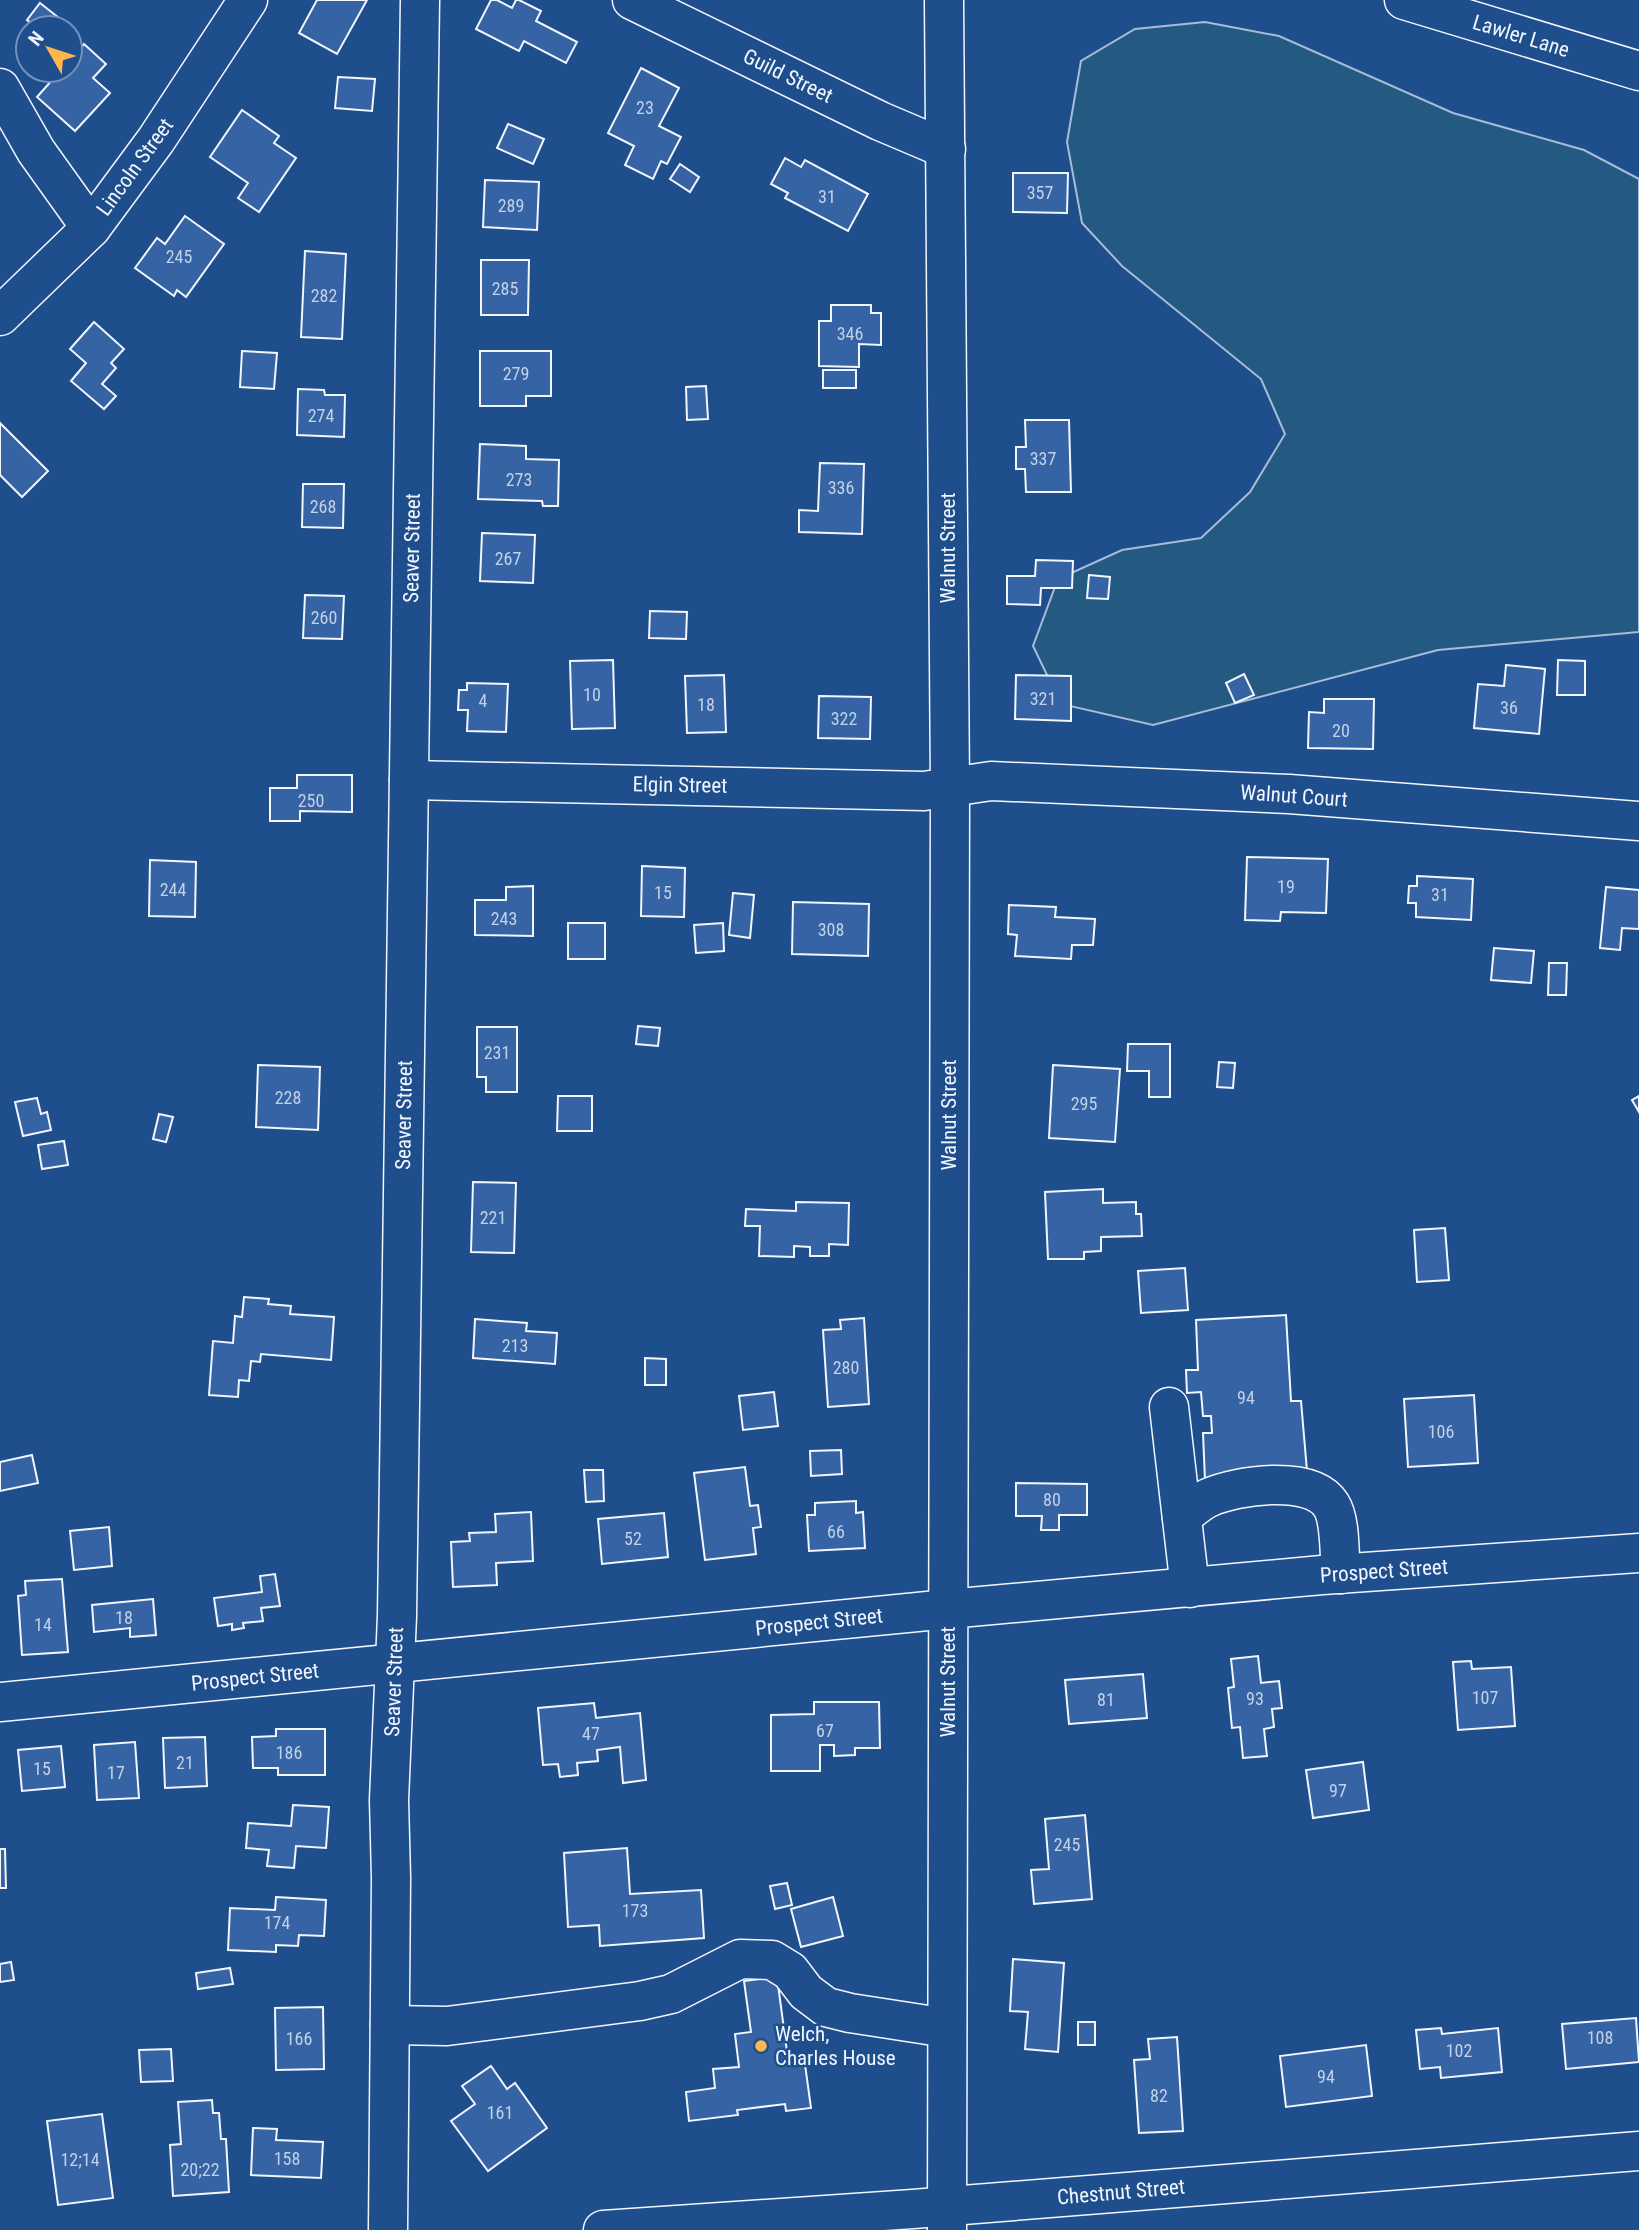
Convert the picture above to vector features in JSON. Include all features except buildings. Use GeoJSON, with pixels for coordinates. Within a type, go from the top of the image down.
{"type":"FeatureCollection","features":[{"type":"Feature","properties":{"kind":"street","name":"Lincoln Street"},"geometry":{"type":"LineString","coordinates":[[0,316],[91,228],[156,140],[248,0]]}},
{"type":"Feature","properties":{"kind":"street","name":"Seaver Street"},"geometry":{"type":"LineString","coordinates":[[388,2230],[389,1800],[395,1663],[420,0]]}},
{"type":"Feature","properties":{"kind":"street","name":"Guild Street"},"geometry":{"type":"LineString","coordinates":[[632,0],[880,121],[946,149]]}},
{"type":"Feature","properties":{"kind":"street","name":"Walnut Street"},"geometry":{"type":"LineString","coordinates":[[944,0],[950,788],[947,2218]]}},
{"type":"Feature","properties":{"kind":"street","name":"Lawler Lane"},"geometry":{"type":"LineString","coordinates":[[1404,0],[1639,71]]}},
{"type":"Feature","properties":{"kind":"street"},"geometry":{"type":"LineString","coordinates":[[0,88],[36,151],[91,228]]}},
{"type":"Feature","properties":{"kind":"street","name":"Elgin Street"},"geometry":{"type":"LineString","coordinates":[[409,780],[426,778],[925,791],[950,788]]}},
{"type":"Feature","properties":{"kind":"street","name":"Walnut Court"},"geometry":{"type":"LineString","coordinates":[[950,788],[991,781],[1289,794],[1639,821]]}},
{"type":"Feature","properties":{"kind":"street"},"geometry":{"type":"LineString","coordinates":[[1169,1407],[1190,1588]]}},
{"type":"Feature","properties":{"kind":"street"},"geometry":{"type":"LineString","coordinates":[[1182,1517],[1210,1497],[1228,1491],[1282,1485],[1308,1490],[1329,1501],[1335,1511],[1341,1574]]}},
{"type":"Feature","properties":{"kind":"street","name":"Prospect Street"},"geometry":{"type":"LineString","coordinates":[[0,1702],[948,1609],[1341,1574],[1639,1553]]}},
{"type":"Feature","properties":{"kind":"street"},"geometry":{"type":"LineString","coordinates":[[390,2025],[447,2026],[640,2001],[671,1994],[740,1959],[772,1960],[790,1972],[806,1992],[826,2007],[947,2028]]}},
{"type":"Feature","properties":{"kind":"street","name":"Chestnut Street"},"geometry":{"type":"LineString","coordinates":[[603,2230],[947,2218],[1639,2151]]}},
{"type":"Feature","properties":{"kind":"shaded area"},"geometry":{"type":"Polygon","coordinates":[[[1205,22],[1279,36],[1453,113],[1584,150],[1639,179],[1639,632],[1438,650],[1153,725],[1061,704],[1033,646],[1058,579],[1122,550],[1201,538],[1250,492],[1285,434],[1261,379],[1122,266],[1082,223],[1067,142],[1081,61],[1135,29],[1205,22]]]}},
{"type":"Feature","properties":{"kind":"place","name":"Welch, Charles House"},"geometry":{"type":"Point","coordinates":[761,2046]}}]}
